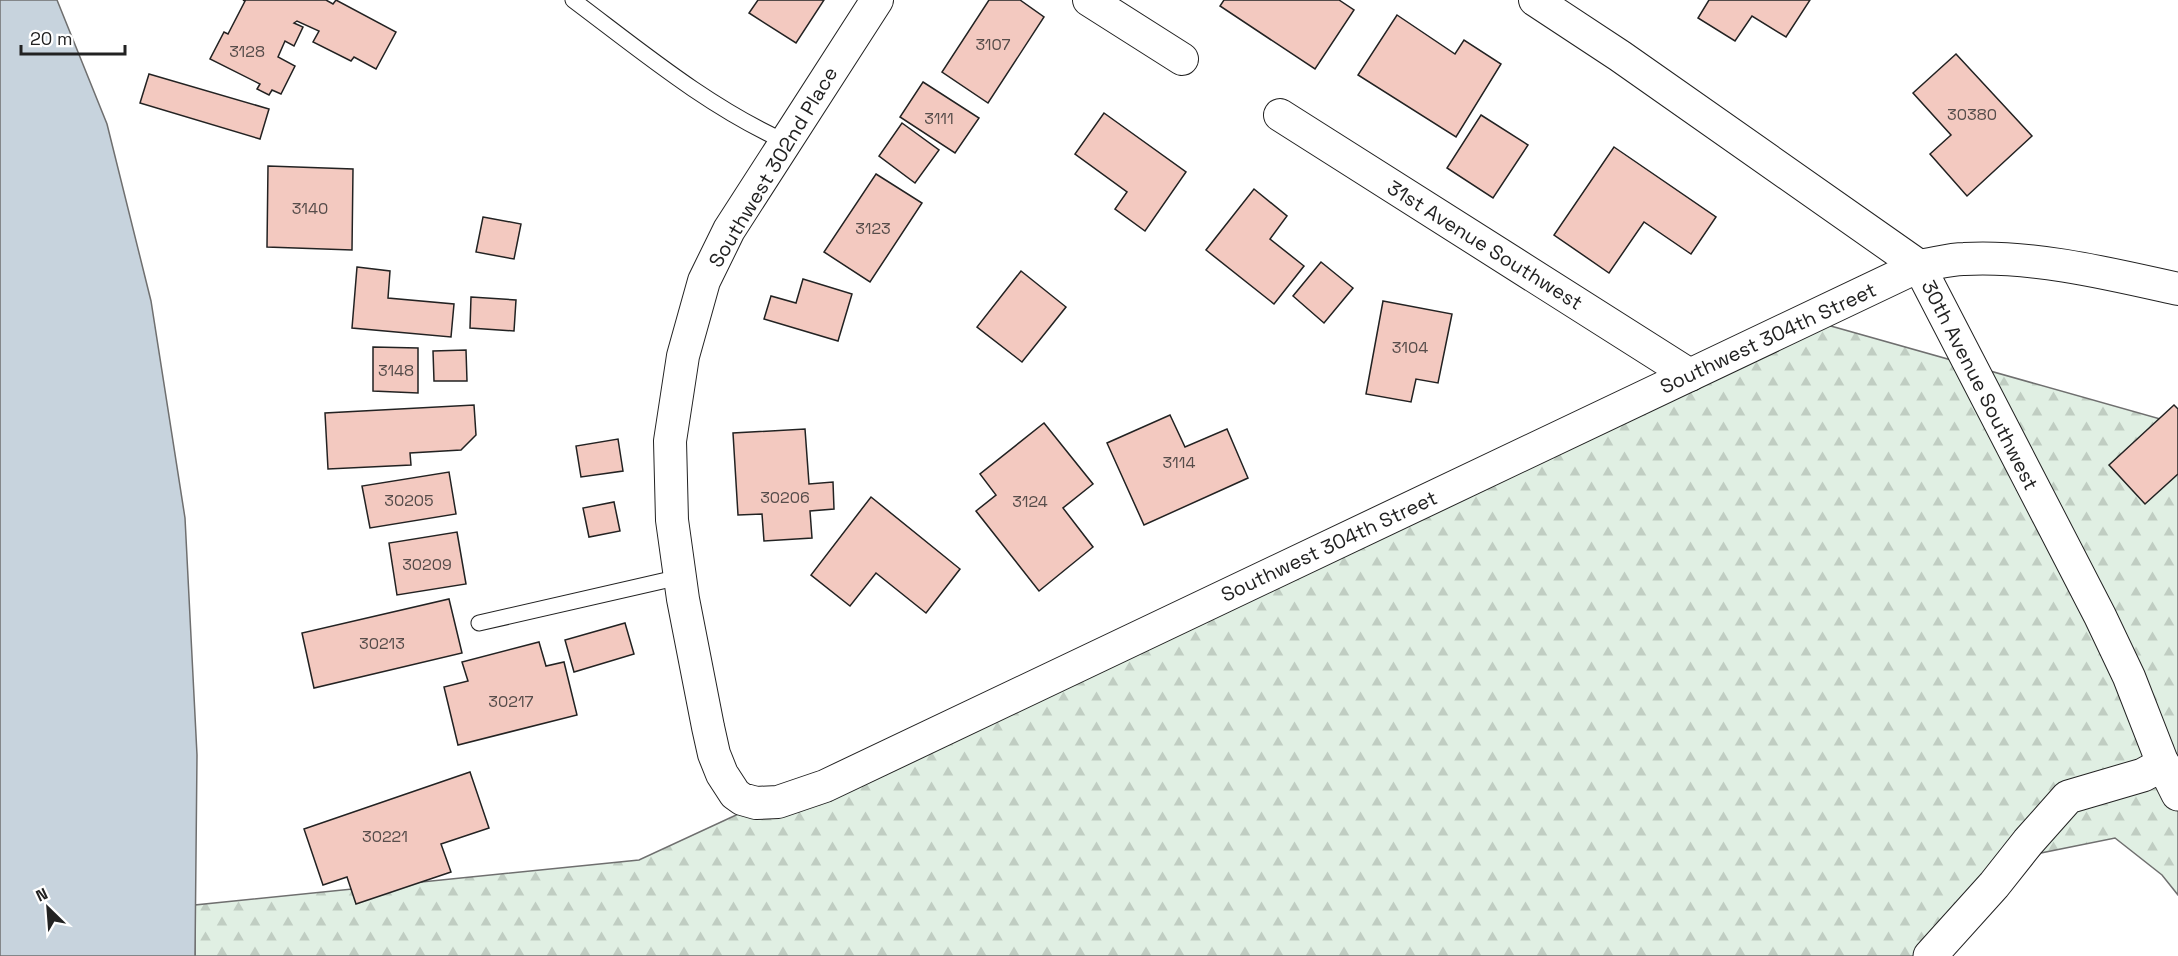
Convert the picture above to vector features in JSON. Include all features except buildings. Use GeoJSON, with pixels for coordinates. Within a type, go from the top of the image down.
{"type":"FeatureCollection","features":[{"type":"Feature","properties":{"kind":"main road"},"geometry":{"type":"LineString","coordinates":[[1930,956],[2068,797],[2143,775],[2163,764],[2178,794]]}},
{"type":"Feature","properties":{"kind":"street","name":"Southwest 302nd Place"},"geometry":{"type":"LineString","coordinates":[[735,794],[722,774],[714,754],[692,656],[672,520],[670,441],[683,356],[704,281],[729,230],[877,0]]}},
{"type":"Feature","properties":{"kind":"street"},"geometry":{"type":"LineString","coordinates":[[1089,0],[1182,59]]}},
{"type":"Feature","properties":{"kind":"street","name":"30th Avenue Southwest"},"geometry":{"type":"LineString","coordinates":[[1535,0],[1620,56],[1919,266],[2109,635],[2129,677],[2163,764]]}},
{"type":"Feature","properties":{"kind":"street","name":"31st Avenue Southwest"},"geometry":{"type":"LineString","coordinates":[[1280,115],[1690,375]]}},
{"type":"Feature","properties":{"kind":"street","name":"Southwest 304th Street"},"geometry":{"type":"LineString","coordinates":[[735,794],[749,802],[767,804],[825,786],[1919,266],[1963,259],[2007,260],[2091,269],[2178,289]]}},
{"type":"Feature","properties":{"kind":"lane"},"geometry":{"type":"LineString","coordinates":[[573,0],[676,77],[750,126],[786,142]]}},
{"type":"Feature","properties":{"kind":"lane"},"geometry":{"type":"LineString","coordinates":[[479,623],[680,577]]}},
{"type":"Feature","properties":{"kind":"green space"},"geometry":{"type":"Polygon","coordinates":[[[1806,319],[2178,424],[2178,895],[2162,875],[2115,838],[2041,853],[1945,956],[195,956],[195,905],[639,860],[1806,319]]]}},
{"type":"Feature","properties":{"kind":"shaded area"},"geometry":{"type":"Polygon","coordinates":[[[0,0],[57,0],[107,124],[151,301],[185,518],[197,755],[195,956],[0,956],[0,0]]]}}]}
